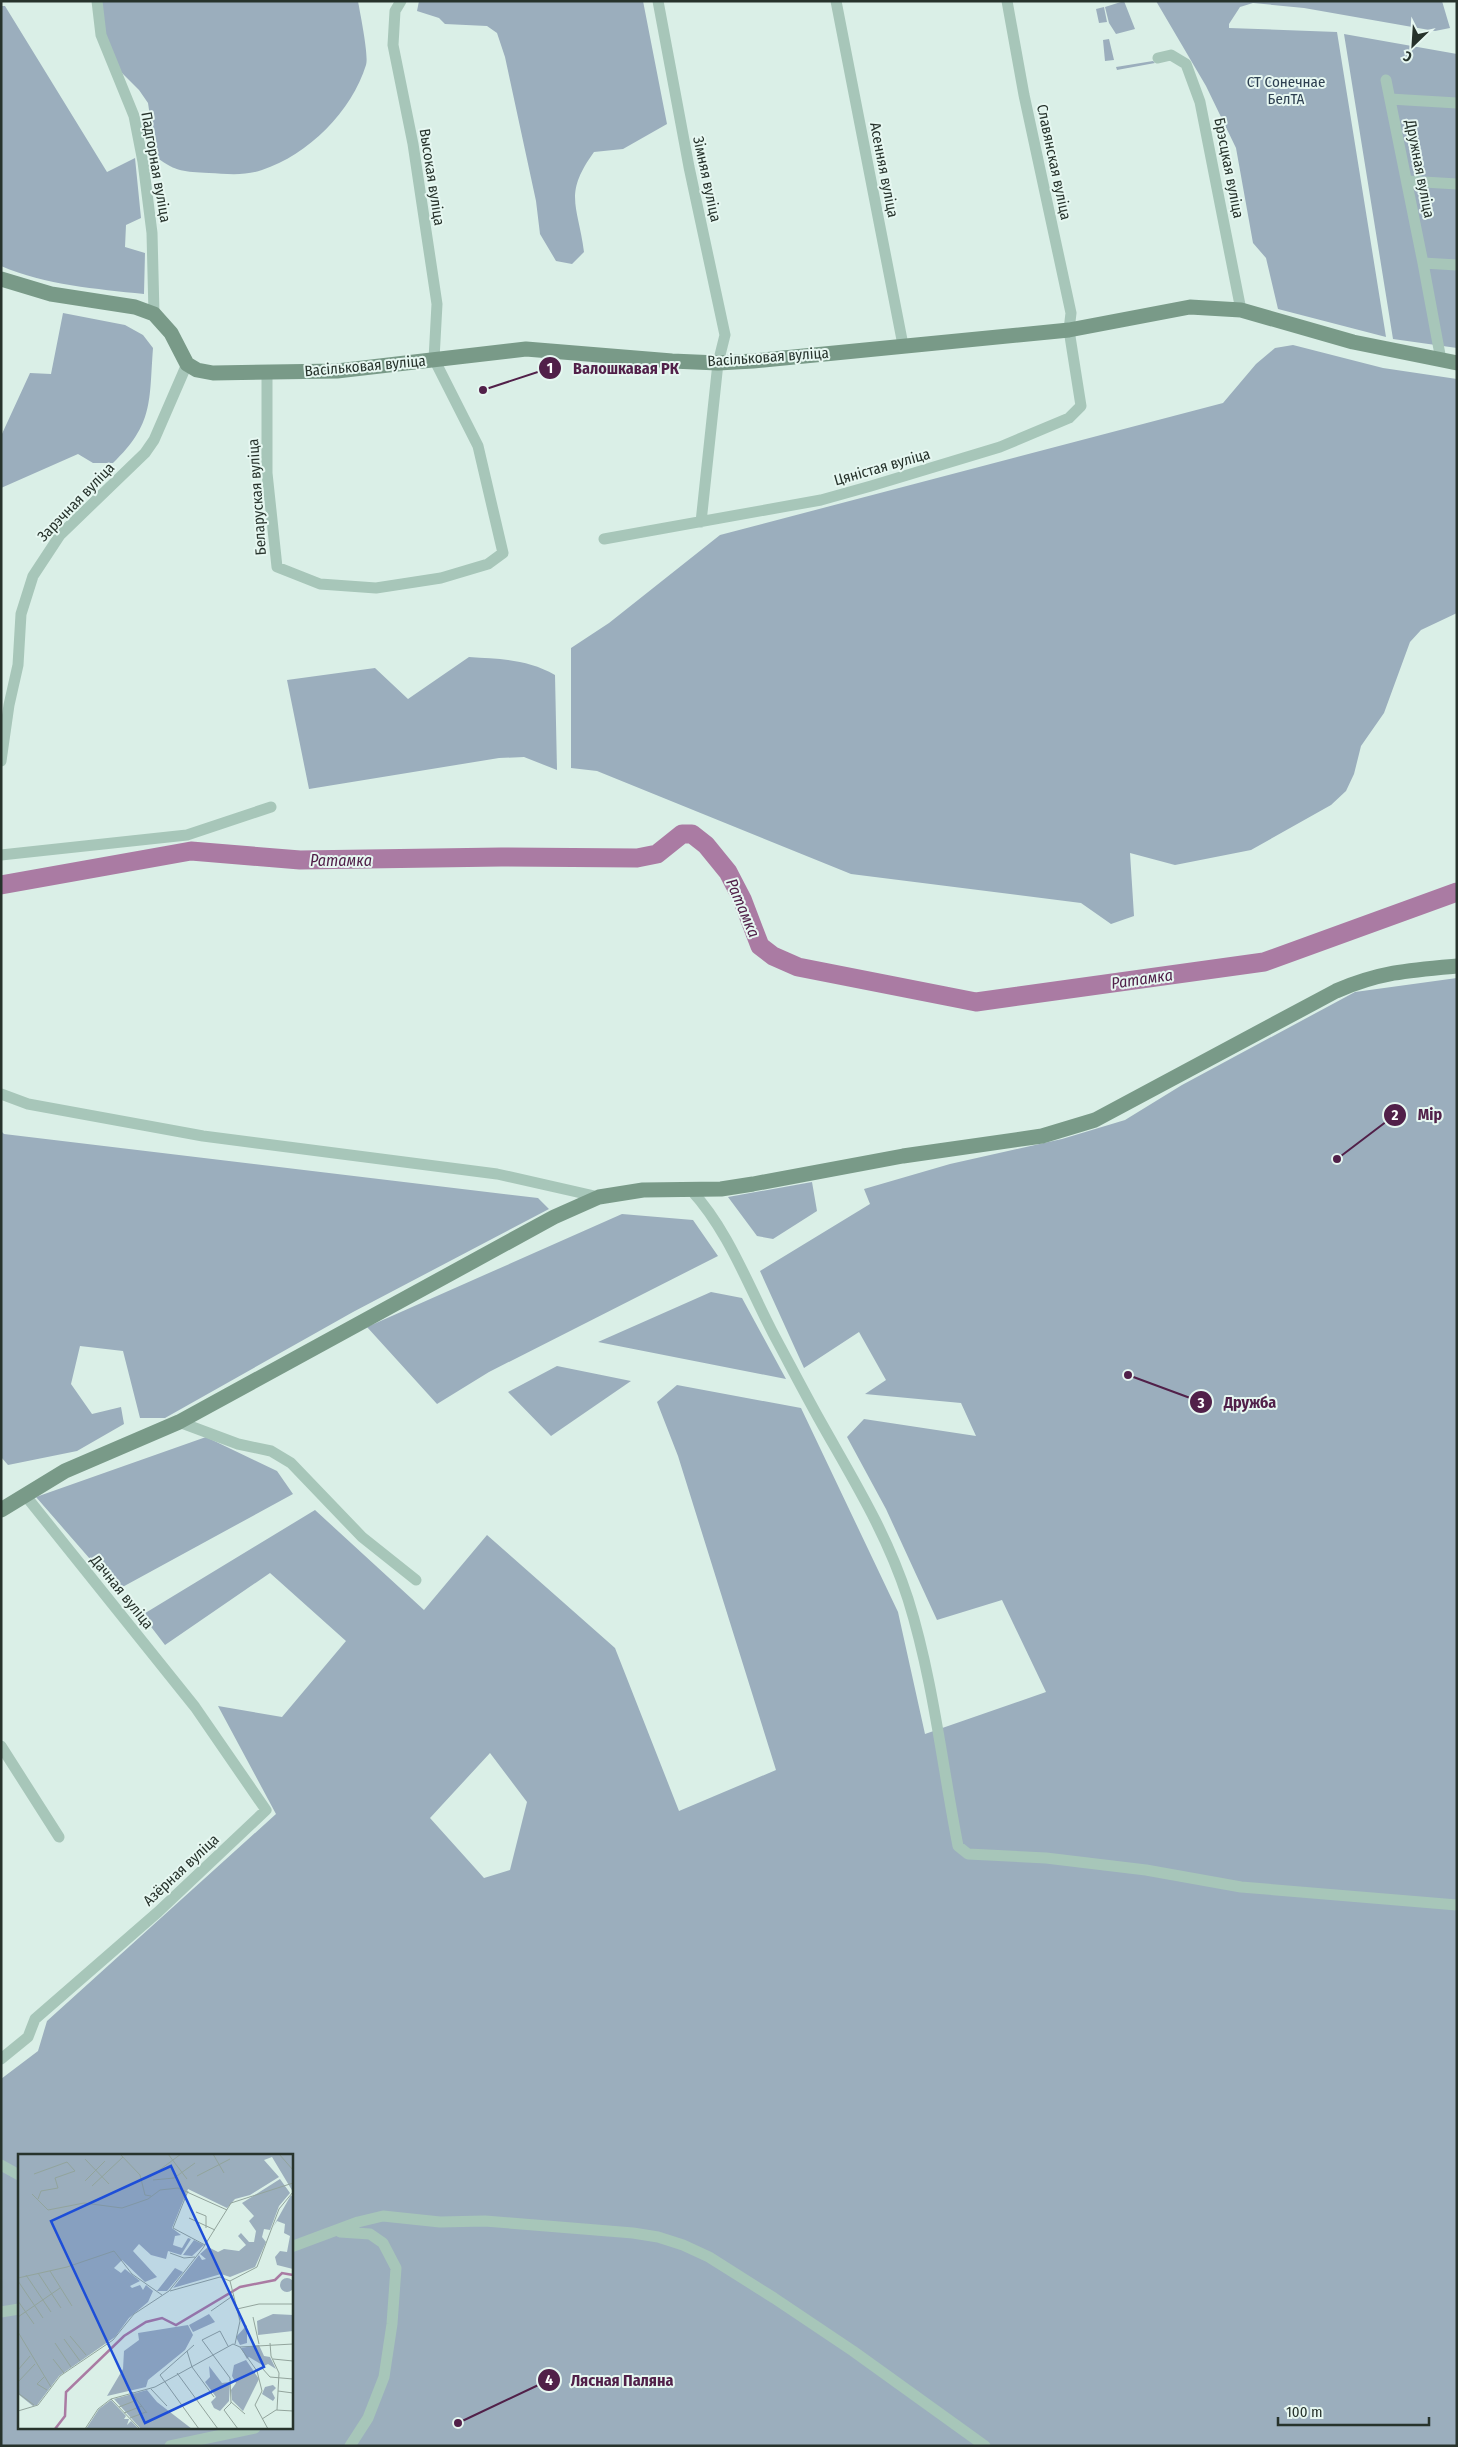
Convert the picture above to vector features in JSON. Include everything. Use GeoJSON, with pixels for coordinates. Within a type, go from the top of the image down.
{"type":"FeatureCollection","features":[{"type":"Feature","properties":{"kind":"street","name":"Падгорная вуліца"},"geometry":{"type":"LineString","coordinates":[[97,1],[101,35],[134,116],[143,162],[152,233],[154,314]]}},
{"type":"Feature","properties":{"kind":"street","name":"Высокая вуліца"},"geometry":{"type":"LineString","coordinates":[[401,1],[395,11],[393,45],[413,144],[436,304],[434,359]]}},
{"type":"Feature","properties":{"kind":"street","name":"Зімняя вуліца"},"geometry":{"type":"LineString","coordinates":[[658,1],[689,167],[725,335],[718,363],[701,522]]}},
{"type":"Feature","properties":{"kind":"street","name":"Асенняя вуліца"},"geometry":{"type":"LineString","coordinates":[[836,1],[902,345]]}},
{"type":"Feature","properties":{"kind":"street","name":"Славянская вуліца"},"geometry":{"type":"LineString","coordinates":[[1007,1],[1024,95],[1071,313],[1069,330]]}},
{"type":"Feature","properties":{"kind":"street","name":"Брэсцкая вуліца"},"geometry":{"type":"LineString","coordinates":[[1158,58],[1171,55],[1186,64],[1200,102],[1241,310]]}},
{"type":"Feature","properties":{"kind":"street","name":"Дружная вуліца"},"geometry":{"type":"LineString","coordinates":[[1386,80],[1441,360]]}},
{"type":"Feature","properties":{"kind":"street"},"geometry":{"type":"LineString","coordinates":[[1390,99],[1457,103]]}},
{"type":"Feature","properties":{"kind":"street"},"geometry":{"type":"LineString","coordinates":[[1407,181],[1457,184]]}},
{"type":"Feature","properties":{"kind":"street"},"geometry":{"type":"LineString","coordinates":[[1423,263],[1457,265]]}},
{"type":"Feature","properties":{"kind":"street"},"geometry":{"type":"LineString","coordinates":[[1,279],[51,294],[135,307],[154,314],[171,333],[185,360]]}},
{"type":"Feature","properties":{"kind":"street","name":"Васільковая вуліца"},"geometry":{"type":"LineString","coordinates":[[185,360],[197,370],[213,374],[337,371],[526,349],[718,363],[1069,330],[1190,307],[1241,310],[1353,342],[1457,363]]}},
{"type":"Feature","properties":{"kind":"street","name":"Цяністая вуліца"},"geometry":{"type":"LineString","coordinates":[[604,540],[821,500],[1000,447],[1069,418],[1081,406],[1069,330]]}},
{"type":"Feature","properties":{"kind":"street","name":"Беларуская вуліца"},"geometry":{"type":"LineString","coordinates":[[266,373],[267,473],[278,566],[320,584],[376,588],[441,578],[488,564],[503,553],[478,446],[434,359]]}},
{"type":"Feature","properties":{"kind":"street","name":"Зарэчная вуліца"},"geometry":{"type":"LineString","coordinates":[[1,761],[5,704],[18,666],[21,614],[33,576],[60,535],[145,453],[154,440],[185,360]]}},
{"type":"Feature","properties":{"kind":"street"},"geometry":{"type":"LineString","coordinates":[[1,854],[187,835],[271,807]]}},
{"type":"Feature","properties":{"kind":"street"},"geometry":{"type":"LineString","coordinates":[[1,1510],[65,1471],[179,1422],[554,1217],[599,1197],[643,1190],[691,1190],[753,1184],[902,1156],[1064,1131],[1095,1120],[1336,991],[1365,978],[1406,970],[1457,966]]}},
{"type":"Feature","properties":{"kind":"street"},"geometry":{"type":"LineString","coordinates":[[1,1094],[28,1104],[203,1136],[497,1174],[599,1197]]}},
{"type":"Feature","properties":{"kind":"street"},"geometry":{"type":"LineString","coordinates":[[691,1190],[709,1210],[818,1416],[866,1498],[887,1544],[908,1599],[932,1696],[958,1846],[968,1854],[1046,1858],[1146,1870],[1241,1887],[1457,1906]]}},
{"type":"Feature","properties":{"kind":"street"},"geometry":{"type":"LineString","coordinates":[[179,1422],[210,1434],[270,1451],[291,1463],[362,1537],[416,1580]]}},
{"type":"Feature","properties":{"kind":"street","name":"Дачная вуліца"},"geometry":{"type":"LineString","coordinates":[[25,1495],[196,1707]]}},
{"type":"Feature","properties":{"kind":"street","name":"Азёрная вуліца"},"geometry":{"type":"LineString","coordinates":[[1,2059],[28,2037],[35,2019],[158,1912],[266,1810],[196,1707]]}},
{"type":"Feature","properties":{"kind":"street"},"geometry":{"type":"LineString","coordinates":[[1,1746],[59,1837]]}},
{"type":"Feature","properties":{"kind":"street"},"geometry":{"type":"LineString","coordinates":[[1,2165],[18,2174]]}},
{"type":"Feature","properties":{"kind":"street"},"geometry":{"type":"LineString","coordinates":[[292,2247],[336,2232],[358,2222],[383,2216],[440,2222],[485,2221],[633,2232],[683,2244],[709,2257],[774,2298],[985,2446]]}},
{"type":"Feature","properties":{"kind":"street"},"geometry":{"type":"LineString","coordinates":[[336,2232],[349,2231],[370,2234],[383,2242],[396,2268],[392,2324],[384,2377],[368,2418],[350,2446]]}},
{"type":"Feature","properties":{"kind":"street"},"geometry":{"type":"LineString","coordinates":[[1,2312],[18,2309]]}},
{"type":"Feature","properties":{"kind":"street"},"geometry":{"type":"LineString","coordinates":[[170,2446],[246,2430]]}},
{"type":"Feature","properties":{"kind":"green space"},"geometry":{"type":"Polygon","coordinates":[[[97,1],[358,1],[367,60],[366,65],[350,99],[339,114],[326,129],[296,154],[262,170],[249,173],[222,174],[176,169],[156,157],[148,103],[139,90],[113,64],[97,1]]]}},
{"type":"Feature","properties":{"kind":"green space"},"geometry":{"type":"Polygon","coordinates":[[[419,1],[643,1],[667,124],[623,149],[594,152],[584,167],[576,190],[576,211],[584,252],[572,264],[556,261],[540,234],[536,201],[505,57],[497,33],[487,26],[445,24],[439,18],[417,11],[419,1]]]}},
{"type":"Feature","properties":{"kind":"green space"},"geometry":{"type":"Polygon","coordinates":[[[1124,1],[1135,29],[1116,34],[1109,23],[1105,7],[1124,1]]]}},
{"type":"Feature","properties":{"kind":"green space","name":"СТ Сонечнае БелТА"},"geometry":{"type":"Polygon","coordinates":[[[1156,1],[1442,1],[1450,28],[1435,31],[1304,8],[1253,3],[1240,7],[1229,24],[1229,28],[1337,32],[1386,337],[1278,309],[1266,258],[1253,243],[1236,148],[1206,86],[1156,1]]]}},
{"type":"Feature","properties":{"kind":"green space"},"geometry":{"type":"Polygon","coordinates":[[[1,6],[5,6],[107,172],[135,158],[141,218],[126,225],[125,247],[145,253],[144,294],[53,282],[1,266],[1,6]]]}},
{"type":"Feature","properties":{"kind":"green space"},"geometry":{"type":"Polygon","coordinates":[[[1104,7],[1107,22],[1099,23],[1096,9],[1104,7]]]}},
{"type":"Feature","properties":{"kind":"green space"},"geometry":{"type":"Polygon","coordinates":[[[1344,34],[1457,54],[1457,348],[1393,339],[1344,34]]]}},
{"type":"Feature","properties":{"kind":"green space"},"geometry":{"type":"Polygon","coordinates":[[[1109,39],[1114,60],[1105,61],[1103,40],[1109,39]]]}},
{"type":"Feature","properties":{"kind":"green space"},"geometry":{"type":"Polygon","coordinates":[[[1153,61],[1155,63],[1117,70],[1116,67],[1153,61]]]}},
{"type":"Feature","properties":{"kind":"green space"},"geometry":{"type":"Polygon","coordinates":[[[63,313],[125,325],[143,335],[153,348],[149,397],[143,423],[136,436],[113,463],[93,463],[78,454],[1,488],[1,436],[30,373],[51,374],[63,313]]]}},
{"type":"Feature","properties":{"kind":"green space"},"geometry":{"type":"Polygon","coordinates":[[[1293,345],[1383,368],[1457,379],[1457,613],[1421,630],[1410,642],[1384,713],[1361,746],[1354,774],[1346,791],[1331,805],[1251,850],[1175,865],[1130,853],[1134,916],[1111,924],[1081,903],[851,874],[597,771],[571,768],[571,648],[609,623],[720,535],[1223,403],[1256,364],[1275,348],[1293,345]]]}},
{"type":"Feature","properties":{"kind":"green space"},"geometry":{"type":"Polygon","coordinates":[[[469,657],[502,659],[524,663],[555,675],[557,770],[524,757],[499,758],[309,789],[287,680],[375,668],[408,699],[469,657]]]}},
{"type":"Feature","properties":{"kind":"green space"},"geometry":{"type":"Polygon","coordinates":[[[1457,978],[1457,2446],[1,2446],[1,2079],[38,2051],[47,2021],[276,1814],[218,1706],[282,1717],[346,1641],[270,1573],[165,1645],[142,1615],[315,1510],[424,1610],[487,1535],[615,1648],[679,1811],[776,1770],[678,1456],[657,1402],[677,1385],[801,1408],[898,1612],[925,1734],[1046,1692],[1002,1600],[937,1620],[886,1509],[847,1437],[864,1419],[976,1436],[961,1403],[865,1394],[886,1380],[859,1332],[804,1368],[760,1271],[870,1204],[864,1189],[950,1164],[1062,1139],[1125,1120],[1182,1085],[1355,992],[1457,978]],[[490,1753],[430,1818],[484,1878],[510,1870],[527,1802],[490,1753]]]}},
{"type":"Feature","properties":{"kind":"green space"},"geometry":{"type":"Polygon","coordinates":[[[1,1131],[4,1134],[538,1198],[549,1209],[353,1312],[165,1418],[140,1418],[123,1351],[80,1346],[71,1384],[92,1414],[121,1407],[124,1424],[77,1451],[8,1465],[1,1457],[1,1131]]]}},
{"type":"Feature","properties":{"kind":"green space"},"geometry":{"type":"Polygon","coordinates":[[[812,1182],[817,1211],[773,1239],[757,1236],[728,1197],[812,1182]]]}},
{"type":"Feature","properties":{"kind":"green space"},"geometry":{"type":"Polygon","coordinates":[[[622,1214],[693,1220],[718,1256],[489,1372],[437,1404],[367,1327],[622,1214]]]}},
{"type":"Feature","properties":{"kind":"green space"},"geometry":{"type":"Polygon","coordinates":[[[711,1292],[742,1298],[786,1379],[598,1342],[711,1292]]]}},
{"type":"Feature","properties":{"kind":"green space"},"geometry":{"type":"Polygon","coordinates":[[[557,1366],[631,1381],[551,1436],[508,1392],[557,1366]]]}},
{"type":"Feature","properties":{"kind":"green space"},"geometry":{"type":"Polygon","coordinates":[[[206,1437],[277,1471],[293,1494],[117,1590],[36,1497],[206,1437]]]}},
{"type":"Feature","properties":{"kind":"waterway","name":"Ратамка"},"geometry":{"type":"LineString","coordinates":[[1,885],[191,851],[300,860],[501,857],[637,858],[657,854],[682,834],[692,834],[706,845],[728,872],[742,899],[760,946],[773,956],[798,967],[976,1002],[1264,962],[1457,892]]}},
{"type":"Feature","properties":{"kind":"place","name":"Валошкавая РК"},"geometry":{"type":"Point","coordinates":[483,390]}},
{"type":"Feature","properties":{"kind":"place","name":"Мір"},"geometry":{"type":"Point","coordinates":[1337,1159]}},
{"type":"Feature","properties":{"kind":"place","name":"Дружба"},"geometry":{"type":"Point","coordinates":[1128,1375]}},
{"type":"Feature","properties":{"kind":"place","name":"Лясная Паляна"},"geometry":{"type":"Point","coordinates":[458,2423]}}]}
